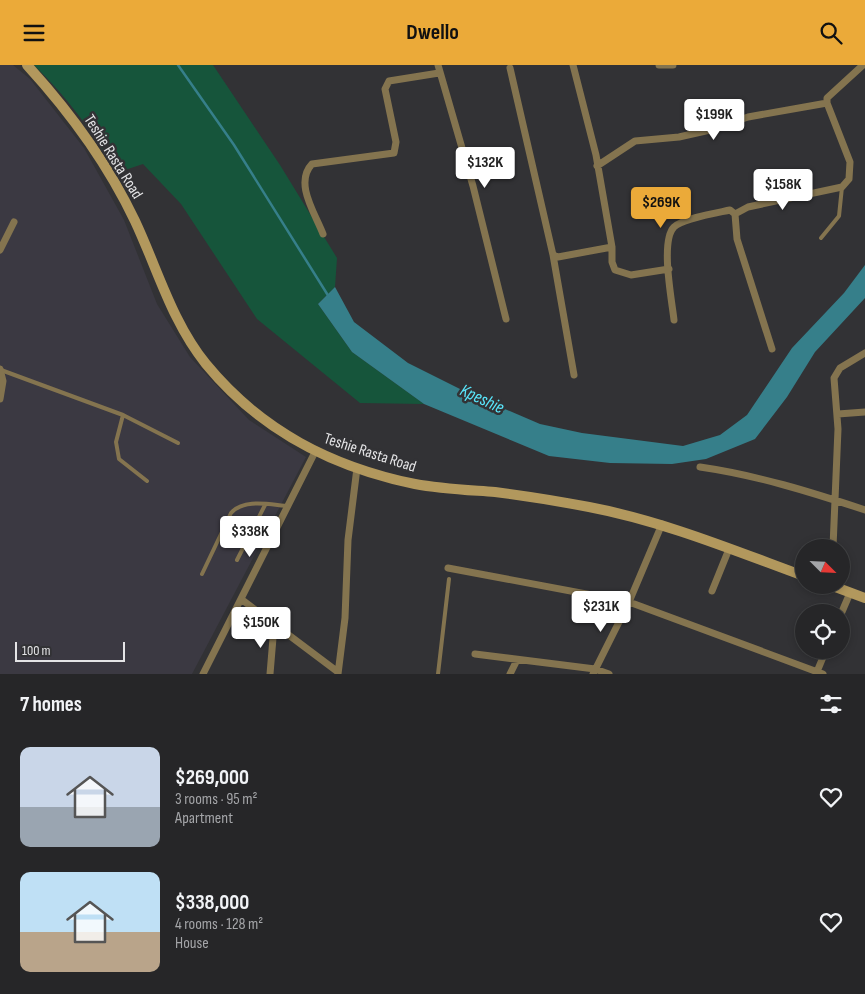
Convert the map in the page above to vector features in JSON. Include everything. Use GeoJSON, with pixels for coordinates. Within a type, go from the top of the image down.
{"type":"FeatureCollection","features":[{"type":"Feature","properties":{"kind":"main road","name":"Teshie Rasta Road"},"geometry":{"type":"LineString","coordinates":[[27,65],[78,127],[117,187],[135,222],[173,313],[194,348],[218,378],[243,402],[286,435],[315,452],[357,468],[416,484],[499,493],[587,506],[662,524],[795,573]]}},
{"type":"Feature","properties":{"kind":"main road"},"geometry":{"type":"LineString","coordinates":[[850,593],[865,598]]}},
{"type":"Feature","properties":{"kind":"street"},"geometry":{"type":"LineString","coordinates":[[438,65],[473,186],[506,319]]}},
{"type":"Feature","properties":{"kind":"street"},"geometry":{"type":"LineString","coordinates":[[573,65],[597,166],[612,247],[612,262],[615,270],[630,275],[669,269]]}},
{"type":"Feature","properties":{"kind":"street"},"geometry":{"type":"LineString","coordinates":[[659,65],[673,65]]}},
{"type":"Feature","properties":{"kind":"street"},"geometry":{"type":"LineString","coordinates":[[735,214],[748,207],[842,187],[849,179],[850,162],[827,103],[830,94],[863,65]]}},
{"type":"Feature","properties":{"kind":"street"},"geometry":{"type":"LineString","coordinates":[[510,68],[531,152],[553,255],[574,375]]}},
{"type":"Feature","properties":{"kind":"street"},"geometry":{"type":"LineString","coordinates":[[323,234],[304,186],[304,175],[308,169],[312,164],[394,153],[396,142],[385,89],[387,84],[389,81],[440,73]]}},
{"type":"Feature","properties":{"kind":"street"},"geometry":{"type":"LineString","coordinates":[[597,166],[635,141],[679,137],[710,130],[748,117],[827,103]]}},
{"type":"Feature","properties":{"kind":"street"},"geometry":{"type":"LineString","coordinates":[[674,320],[669,269],[669,238],[673,228],[682,223],[730,210],[735,214]]}},
{"type":"Feature","properties":{"kind":"street"},"geometry":{"type":"LineString","coordinates":[[735,214],[734,226],[772,349]]}},
{"type":"Feature","properties":{"kind":"street"},"geometry":{"type":"LineString","coordinates":[[0,250],[14,222]]}},
{"type":"Feature","properties":{"kind":"street"},"geometry":{"type":"LineString","coordinates":[[553,255],[558,257],[612,247]]}},
{"type":"Feature","properties":{"kind":"street"},"geometry":{"type":"LineString","coordinates":[[834,539],[838,415],[834,374],[865,353]]}},
{"type":"Feature","properties":{"kind":"street"},"geometry":{"type":"LineString","coordinates":[[0,370],[3,381],[0,399]]}},
{"type":"Feature","properties":{"kind":"street"},"geometry":{"type":"LineString","coordinates":[[838,415],[865,412]]}},
{"type":"Feature","properties":{"kind":"street"},"geometry":{"type":"LineString","coordinates":[[203,674],[315,452]]}},
{"type":"Feature","properties":{"kind":"street"},"geometry":{"type":"LineString","coordinates":[[700,467],[734,472],[865,510]]}},
{"type":"Feature","properties":{"kind":"street"},"geometry":{"type":"LineString","coordinates":[[241,599],[338,673],[345,618],[348,540],[357,468]]}},
{"type":"Feature","properties":{"kind":"street"},"geometry":{"type":"LineString","coordinates":[[594,671],[629,602],[662,524]]}},
{"type":"Feature","properties":{"kind":"street"},"geometry":{"type":"LineString","coordinates":[[712,591],[729,549]]}},
{"type":"Feature","properties":{"kind":"street"},"geometry":{"type":"LineString","coordinates":[[448,568],[629,602],[819,673],[823,659]]}},
{"type":"Feature","properties":{"kind":"street"},"geometry":{"type":"LineString","coordinates":[[270,674],[274,626]]}},
{"type":"Feature","properties":{"kind":"street"},"geometry":{"type":"LineString","coordinates":[[475,654],[610,674]]}},
{"type":"Feature","properties":{"kind":"street"},"geometry":{"type":"LineString","coordinates":[[510,674],[516,660]]}},
{"type":"Feature","properties":{"kind":"lane"},"geometry":{"type":"LineString","coordinates":[[821,238],[838,216],[842,187]]}},
{"type":"Feature","properties":{"kind":"lane"},"geometry":{"type":"LineString","coordinates":[[0,370],[123,415],[178,443]]}},
{"type":"Feature","properties":{"kind":"lane"},"geometry":{"type":"LineString","coordinates":[[123,415],[116,442],[119,459],[147,481]]}},
{"type":"Feature","properties":{"kind":"lane"},"geometry":{"type":"LineString","coordinates":[[202,574],[231,513],[236,507],[244,504],[289,506]]}},
{"type":"Feature","properties":{"kind":"lane"},"geometry":{"type":"LineString","coordinates":[[237,560],[265,505]]}},
{"type":"Feature","properties":{"kind":"lane"},"geometry":{"type":"LineString","coordinates":[[438,674],[449,579]]}},
{"type":"Feature","properties":{"kind":"shaded area"},"geometry":{"type":"Polygon","coordinates":[[[0,65],[13,65],[30,79],[84,148],[124,220],[157,304],[190,357],[249,420],[306,457],[192,674],[0,674],[0,65]]]}},
{"type":"Feature","properties":{"kind":"green space"},"geometry":{"type":"Polygon","coordinates":[[[34,65],[213,65],[280,165],[337,258],[335,287],[318,304],[352,352],[424,404],[360,403],[257,319],[181,204],[143,164],[116,173],[99,144],[79,116],[34,65]]]}},
{"type":"Feature","properties":{"kind":"water"},"geometry":{"type":"Polygon","coordinates":[[[865,265],[865,298],[815,352],[787,397],[755,439],[706,459],[672,464],[610,463],[549,456],[424,404],[352,352],[318,304],[335,287],[354,322],[408,363],[470,394],[540,424],[582,433],[683,446],[720,435],[747,415],[792,348],[844,293],[865,265]]]}},
{"type":"Feature","properties":{"kind":"waterway","name":"Kpeshie"},"geometry":{"type":"LineString","coordinates":[[178,65],[234,145],[329,297]]}}]}
